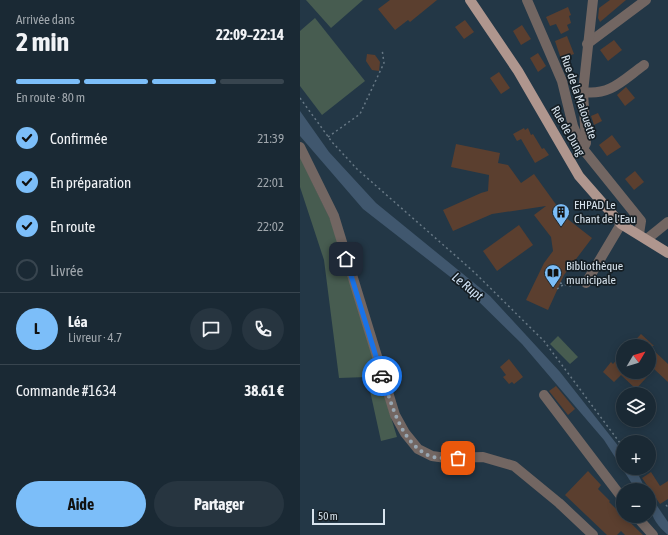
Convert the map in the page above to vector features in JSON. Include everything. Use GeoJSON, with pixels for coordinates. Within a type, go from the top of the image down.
{"type":"FeatureCollection","features":[{"type":"Feature","properties":{"kind":"main road","name":"Rue de Dung"},"geometry":{"type":"LineString","coordinates":[[470,0],[518,71],[579,176],[621,224],[668,253]]}},
{"type":"Feature","properties":{"kind":"street","name":"Rue de la Malouette"},"geometry":{"type":"LineString","coordinates":[[528,0],[562,81],[573,126],[583,149],[641,222],[643,237]]}},
{"type":"Feature","properties":{"kind":"street"},"geometry":{"type":"LineString","coordinates":[[583,149],[586,143],[583,92],[587,44],[593,0]]}},
{"type":"Feature","properties":{"kind":"street"},"geometry":{"type":"LineString","coordinates":[[587,44],[646,0]]}},
{"type":"Feature","properties":{"kind":"street"},"geometry":{"type":"LineString","coordinates":[[583,92],[595,94],[610,90],[644,65]]}},
{"type":"Feature","properties":{"kind":"street"},"geometry":{"type":"LineString","coordinates":[[300,147],[334,216],[395,415],[405,433],[418,449],[432,456],[446,458],[484,457],[514,466],[559,503],[593,535]]}},
{"type":"Feature","properties":{"kind":"street"},"geometry":{"type":"LineString","coordinates":[[643,237],[668,222]]}},
{"type":"Feature","properties":{"kind":"street"},"geometry":{"type":"LineString","coordinates":[[583,281],[621,224]]}},
{"type":"Feature","properties":{"kind":"street"},"geometry":{"type":"LineString","coordinates":[[544,395],[616,490]]}},
{"type":"Feature","properties":{"kind":"street"},"geometry":{"type":"LineString","coordinates":[[642,523],[653,535]]}},
{"type":"Feature","properties":{"kind":"path"},"geometry":{"type":"LineString","coordinates":[[328,137],[360,114],[384,64],[382,49]]}},
{"type":"Feature","properties":{"kind":"path"},"geometry":{"type":"LineString","coordinates":[[300,98],[328,137],[357,169],[474,272],[544,341],[616,438]]}},
{"type":"Feature","properties":{"kind":"path"},"geometry":{"type":"LineString","coordinates":[[560,283],[570,286],[578,278],[583,281]]}},
{"type":"Feature","properties":{"kind":"path"},"geometry":{"type":"LineString","coordinates":[[557,290],[563,285]]}},
{"type":"Feature","properties":{"kind":"green space"},"geometry":{"type":"Polygon","coordinates":[[[306,0],[363,0],[331,28],[306,0]]]}},
{"type":"Feature","properties":{"kind":"green space"},"geometry":{"type":"Polygon","coordinates":[[[315,18],[365,81],[322,115],[300,86],[300,31],[315,18]]]}},
{"type":"Feature","properties":{"kind":"green space"},"geometry":{"type":"Polygon","coordinates":[[[300,157],[331,221],[397,437],[381,441],[367,377],[339,378],[324,260],[300,187],[300,157]]]}},
{"type":"Feature","properties":{"kind":"green space"},"geometry":{"type":"Polygon","coordinates":[[[558,336],[578,357],[570,364],[550,344],[558,336]]]}},
{"type":"Feature","properties":{"kind":"water","name":"Le Rupt"},"geometry":{"type":"Polygon","coordinates":[[[300,111],[329,152],[376,203],[490,296],[560,372],[616,443],[616,459],[604,440],[522,344],[467,290],[363,209],[300,136],[300,111]]]}},
{"type":"Feature","properties":{"kind":"water"},"geometry":{"type":"Polygon","coordinates":[[[626,475],[638,475],[642,483],[632,483],[626,475]]]}},
{"type":"Feature","properties":{"kind":"water"},"geometry":{"type":"Polygon","coordinates":[[[656,504],[668,522],[668,535],[656,522],[656,504]]]}},
{"type":"Feature","properties":{"kind":"building"},"geometry":{"type":"Polygon","coordinates":[[[390,0],[437,0],[410,22],[408,20],[395,30],[378,9],[390,0]]]}},
{"type":"Feature","properties":{"kind":"building"},"geometry":{"type":"Polygon","coordinates":[[[610,0],[626,0],[600,22],[598,18],[599,8],[610,0]]]}},
{"type":"Feature","properties":{"kind":"building"},"geometry":{"type":"Polygon","coordinates":[[[568,7],[571,15],[569,16],[571,23],[567,25],[569,30],[561,34],[556,24],[550,26],[546,17],[568,7]]]}},
{"type":"Feature","properties":{"kind":"building"},"geometry":{"type":"Polygon","coordinates":[[[465,20],[474,32],[464,39],[455,27],[465,20]]]}},
{"type":"Feature","properties":{"kind":"building"},"geometry":{"type":"Polygon","coordinates":[[[522,25],[531,39],[521,45],[513,31],[522,25]]]}},
{"type":"Feature","properties":{"kind":"building"},"geometry":{"type":"Polygon","coordinates":[[[567,36],[574,54],[561,59],[555,41],[567,36]]]}},
{"type":"Feature","properties":{"kind":"building"},"geometry":{"type":"Polygon","coordinates":[[[614,40],[622,50],[608,61],[600,50],[614,40]]]}},
{"type":"Feature","properties":{"kind":"building"},"geometry":{"type":"Polygon","coordinates":[[[538,53],[546,66],[538,72],[530,58],[538,53]]]}},
{"type":"Feature","properties":{"kind":"building"},"geometry":{"type":"Polygon","coordinates":[[[367,54],[375,55],[380,62],[379,71],[372,70],[366,61],[367,54]]]}},
{"type":"Feature","properties":{"kind":"building"},"geometry":{"type":"Polygon","coordinates":[[[499,72],[510,88],[501,94],[490,78],[499,72]]]}},
{"type":"Feature","properties":{"kind":"building"},"geometry":{"type":"Polygon","coordinates":[[[626,87],[635,98],[625,106],[617,95],[626,87]]]}},
{"type":"Feature","properties":{"kind":"building"},"geometry":{"type":"Polygon","coordinates":[[[598,113],[602,121],[594,125],[591,116],[598,113]]]}},
{"type":"Feature","properties":{"kind":"building"},"geometry":{"type":"Polygon","coordinates":[[[524,128],[525,130],[528,128],[531,135],[533,134],[542,149],[544,148],[549,155],[535,163],[521,139],[517,141],[513,134],[524,128]]]}},
{"type":"Feature","properties":{"kind":"building"},"geometry":{"type":"Polygon","coordinates":[[[612,135],[621,147],[607,156],[599,145],[612,135]]]}},
{"type":"Feature","properties":{"kind":"building","name":"EHPAD Le Chant de l'Eau"},"geometry":{"type":"Polygon","coordinates":[[[456,144],[500,153],[498,163],[508,165],[521,183],[534,174],[565,217],[592,238],[564,275],[548,310],[526,300],[544,263],[553,251],[551,237],[534,215],[546,206],[492,214],[453,231],[443,210],[488,191],[489,175],[451,167],[456,144]]]}},
{"type":"Feature","properties":{"kind":"building"},"geometry":{"type":"Polygon","coordinates":[[[635,171],[644,182],[634,190],[625,179],[635,171]]]}},
{"type":"Feature","properties":{"kind":"building"},"geometry":{"type":"Polygon","coordinates":[[[519,225],[533,245],[497,271],[483,251],[519,225]]]}},
{"type":"Feature","properties":{"kind":"building"},"geometry":{"type":"Polygon","coordinates":[[[641,334],[646,339],[636,339],[641,334]]]}},
{"type":"Feature","properties":{"kind":"building"},"geometry":{"type":"Polygon","coordinates":[[[656,353],[668,364],[668,382],[656,371],[656,353]]]}},
{"type":"Feature","properties":{"kind":"building"},"geometry":{"type":"Polygon","coordinates":[[[509,359],[523,377],[514,384],[512,382],[509,384],[503,377],[506,375],[500,367],[509,359]]]}},
{"type":"Feature","properties":{"kind":"building"},"geometry":{"type":"Polygon","coordinates":[[[616,361],[617,379],[614,382],[603,372],[611,362],[613,364],[616,361]]]}},
{"type":"Feature","properties":{"kind":"building"},"geometry":{"type":"Polygon","coordinates":[[[625,379],[645,379],[638,387],[634,387],[625,379]]]}},
{"type":"Feature","properties":{"kind":"building"},"geometry":{"type":"Polygon","coordinates":[[[556,386],[575,409],[568,415],[549,391],[556,386]]]}},
{"type":"Feature","properties":{"kind":"building"},"geometry":{"type":"Polygon","coordinates":[[[588,471],[601,485],[598,489],[616,509],[616,523],[631,523],[643,535],[625,535],[621,531],[617,535],[607,535],[565,495],[588,471]]]}},
{"type":"Feature","properties":{"kind":"building"},"geometry":{"type":"Polygon","coordinates":[[[646,475],[653,475],[660,486],[668,481],[668,499],[660,504],[656,498],[656,483],[645,483],[642,478],[646,475]]]}},
{"type":"Feature","properties":{"kind":"way so far"},"geometry":{"type":"LineString","coordinates":[[382,376],[395,415],[405,433],[418,449],[432,456],[458,458]]}},
{"type":"Feature","properties":{"kind":"place","name":"EHPAD Le Chant de l'Eau"},"geometry":{"type":"Point","coordinates":[561,227]}},
{"type":"Feature","properties":{"kind":"place","name":"Bibliothèque municipale"},"geometry":{"type":"Point","coordinates":[553,288]}},
{"type":"Feature","properties":{"kind":"route"},"geometry":{"type":"LineString","coordinates":[[346,259],[382,376]]}}]}
